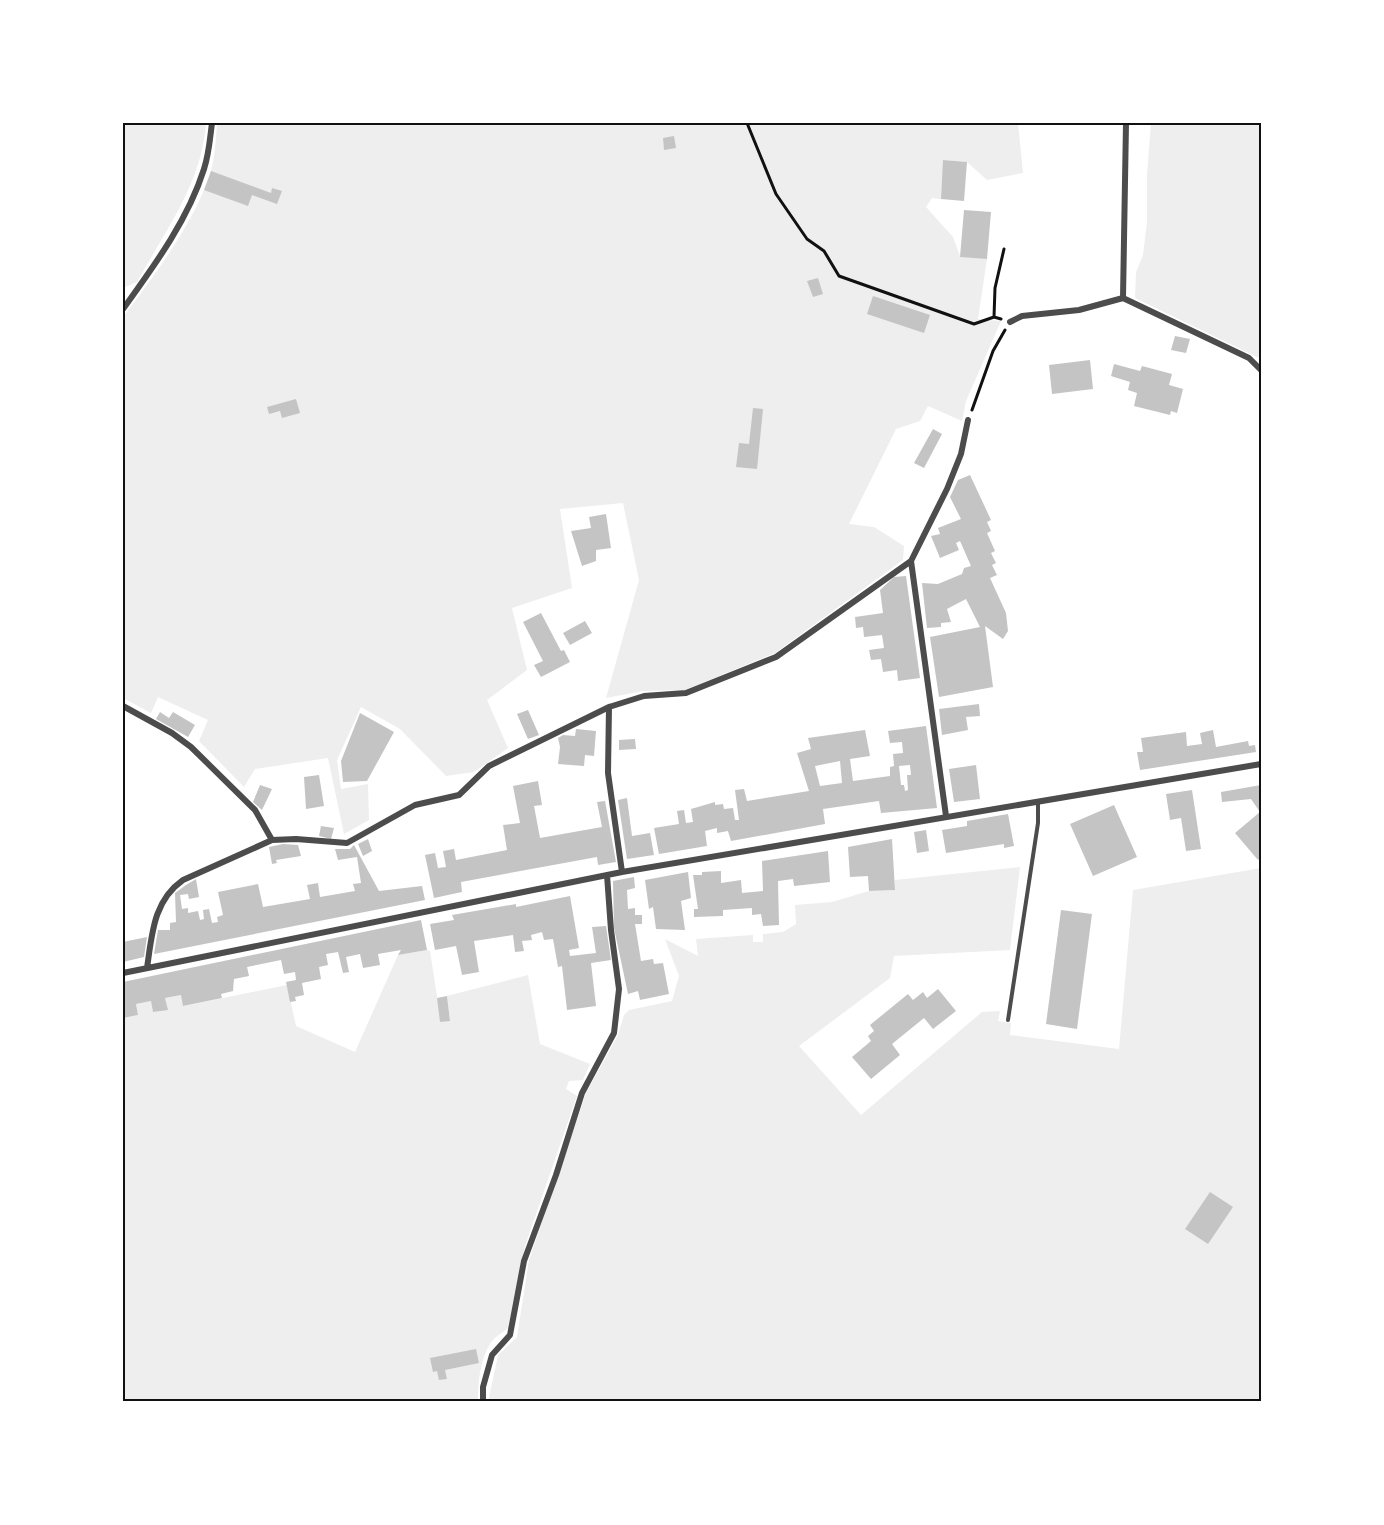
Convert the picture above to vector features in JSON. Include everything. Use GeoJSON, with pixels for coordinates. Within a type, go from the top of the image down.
{"type":"FeatureCollection","features":[{"type":"Feature","properties":{"kind":"street"},"geometry":{"type":"LineString","coordinates":[[123,309],[153,268],[189,205],[205,168],[212,123]]}},
{"type":"Feature","properties":{"kind":"street"},"geometry":{"type":"LineString","coordinates":[[1123,298],[1126,123]]}},
{"type":"Feature","properties":{"kind":"street"},"geometry":{"type":"LineString","coordinates":[[1010,322],[1022,316],[1079,310],[1123,298],[1249,358],[1261,370]]}},
{"type":"Feature","properties":{"kind":"street"},"geometry":{"type":"LineString","coordinates":[[147,968],[153,925],[160,904],[170,889],[183,880],[272,840],[296,839],[347,843],[415,805],[459,795],[489,766],[609,708],[644,696],[686,693],[776,657],[910,561],[947,489],[961,454],[968,420]]}},
{"type":"Feature","properties":{"kind":"street"},"geometry":{"type":"LineString","coordinates":[[910,561],[946,816]]}},
{"type":"Feature","properties":{"kind":"street"},"geometry":{"type":"LineString","coordinates":[[123,706],[172,733],[191,747],[255,810],[272,840]]}},
{"type":"Feature","properties":{"kind":"street"},"geometry":{"type":"LineString","coordinates":[[609,708],[608,773],[622,872]]}},
{"type":"Feature","properties":{"kind":"street"},"geometry":{"type":"LineString","coordinates":[[123,973],[622,872],[1261,764]]}},
{"type":"Feature","properties":{"kind":"street"},"geometry":{"type":"LineString","coordinates":[[483,1402],[483,1387],[492,1355],[510,1335],[524,1261],[556,1175],[582,1093],[614,1033],[619,989],[607,875]]}},
{"type":"Feature","properties":{"kind":"lane"},"geometry":{"type":"LineString","coordinates":[[1008,1020],[1038,822],[1038,800]]}},
{"type":"Feature","properties":{"kind":"path"},"geometry":{"type":"LineString","coordinates":[[747,123],[776,194],[807,239],[824,251],[839,276],[974,324],[994,317],[1010,322],[993,351],[968,420]]}},
{"type":"Feature","properties":{"kind":"path"},"geometry":{"type":"LineString","coordinates":[[994,317],[995,288],[1004,249]]}},
{"type":"Feature","properties":{"kind":"shaded area"},"geometry":{"type":"Polygon","coordinates":[[[123,123],[206,123],[197,166],[180,206],[137,282],[123,288],[123,123]]]}},
{"type":"Feature","properties":{"kind":"shaded area"},"geometry":{"type":"Polygon","coordinates":[[[217,123],[1018,123],[1023,173],[987,180],[967,162],[944,160],[941,199],[932,198],[926,207],[953,237],[960,256],[987,259],[978,319],[1001,321],[966,401],[962,421],[928,406],[920,421],[896,429],[849,524],[874,527],[904,546],[903,560],[775,653],[685,690],[643,691],[606,698],[639,580],[623,503],[560,509],[572,588],[512,608],[527,670],[487,700],[508,748],[474,772],[446,776],[400,729],[361,707],[337,760],[341,789],[368,784],[369,820],[344,834],[328,758],[255,769],[244,787],[199,741],[208,720],[158,697],[151,713],[123,698],[123,317],[172,249],[203,193],[212,168],[217,123]]]}},
{"type":"Feature","properties":{"kind":"shaded area"},"geometry":{"type":"Polygon","coordinates":[[[1151,123],[1261,123],[1261,359],[1135,298],[1136,272],[1143,255],[1147,222],[1147,175],[1151,123]]]}},
{"type":"Feature","properties":{"kind":"shaded area"},"geometry":{"type":"Polygon","coordinates":[[[1020,867],[1010,950],[894,956],[890,978],[799,1046],[861,1115],[982,1012],[1000,1011],[998,1021],[1011,1023],[1010,1035],[1119,1049],[1133,890],[1261,868],[1261,1402],[488,1402],[498,1355],[517,1337],[529,1260],[586,1093],[618,1035],[624,1015],[629,1010],[672,1001],[679,976],[665,939],[698,956],[696,939],[753,935],[753,942],[763,942],[763,934],[783,932],[796,924],[795,905],[832,902],[869,891],[895,890],[895,880],[1020,867]]]}},
{"type":"Feature","properties":{"kind":"shaded area"},"geometry":{"type":"Polygon","coordinates":[[[430,951],[441,1022],[450,1020],[447,996],[528,975],[540,1044],[590,1064],[583,1080],[569,1081],[566,1089],[577,1096],[525,1246],[508,1328],[493,1340],[485,1354],[479,1378],[478,1402],[123,1402],[123,1018],[138,1015],[136,1004],[151,1001],[153,1012],[167,1009],[165,998],[181,995],[184,1006],[287,985],[296,1026],[355,1052],[398,955],[430,951]]]}},
{"type":"Feature","properties":{"kind":"building"},"geometry":{"type":"Polygon","coordinates":[[[674,136],[676,148],[664,150],[663,138],[674,136]]]}},
{"type":"Feature","properties":{"kind":"building"},"geometry":{"type":"Polygon","coordinates":[[[943,160],[967,162],[964,201],[941,199],[943,160]]]}},
{"type":"Feature","properties":{"kind":"building"},"geometry":{"type":"Polygon","coordinates":[[[211,171],[271,193],[272,188],[282,191],[277,204],[252,195],[248,206],[204,190],[211,171]]]}},
{"type":"Feature","properties":{"kind":"building"},"geometry":{"type":"Polygon","coordinates":[[[964,210],[991,212],[987,259],[960,257],[964,210]]]}},
{"type":"Feature","properties":{"kind":"building"},"geometry":{"type":"Polygon","coordinates":[[[818,278],[823,294],[813,297],[807,281],[818,278]]]}},
{"type":"Feature","properties":{"kind":"building"},"geometry":{"type":"Polygon","coordinates":[[[873,296],[930,315],[924,333],[867,314],[873,296]]]}},
{"type":"Feature","properties":{"kind":"building"},"geometry":{"type":"Polygon","coordinates":[[[1175,336],[1190,339],[1186,353],[1171,350],[1175,336]]]}},
{"type":"Feature","properties":{"kind":"building"},"geometry":{"type":"Polygon","coordinates":[[[1090,360],[1093,389],[1052,394],[1049,365],[1090,360]]]}},
{"type":"Feature","properties":{"kind":"building"},"geometry":{"type":"Polygon","coordinates":[[[1114,364],[1140,371],[1142,366],[1172,374],[1169,385],[1183,389],[1177,413],[1171,411],[1170,415],[1134,406],[1137,393],[1128,390],[1130,382],[1111,376],[1114,364]]]}},
{"type":"Feature","properties":{"kind":"building"},"geometry":{"type":"Polygon","coordinates":[[[296,399],[300,413],[282,418],[280,411],[269,414],[267,407],[296,399]]]}},
{"type":"Feature","properties":{"kind":"building"},"geometry":{"type":"Polygon","coordinates":[[[753,408],[763,409],[757,469],[736,467],[739,443],[749,444],[753,408]]]}},
{"type":"Feature","properties":{"kind":"building"},"geometry":{"type":"Polygon","coordinates":[[[933,429],[942,434],[924,468],[914,463],[933,429]]]}},
{"type":"Feature","properties":{"kind":"building"},"geometry":{"type":"Polygon","coordinates":[[[970,475],[991,520],[987,522],[991,531],[987,533],[995,551],[991,553],[996,563],[992,565],[997,575],[990,578],[1006,613],[1008,631],[1003,639],[985,626],[993,687],[939,697],[930,637],[980,627],[966,599],[947,609],[951,622],[941,623],[941,627],[927,628],[922,583],[938,584],[962,574],[964,568],[971,566],[960,541],[956,543],[959,550],[940,558],[931,536],[940,534],[938,528],[961,519],[950,497],[958,480],[970,475]]]}},
{"type":"Feature","properties":{"kind":"building"},"geometry":{"type":"Polygon","coordinates":[[[606,514],[611,548],[596,550],[596,561],[582,566],[571,531],[591,528],[589,517],[606,514]]]}},
{"type":"Feature","properties":{"kind":"building"},"geometry":{"type":"Polygon","coordinates":[[[906,576],[920,678],[898,681],[897,670],[883,672],[881,659],[871,660],[869,650],[884,648],[882,635],[864,637],[863,627],[856,628],[855,617],[883,613],[880,590],[894,577],[906,576]]]}},
{"type":"Feature","properties":{"kind":"building"},"geometry":{"type":"Polygon","coordinates":[[[541,613],[561,651],[564,650],[570,662],[541,677],[534,665],[543,661],[523,622],[541,613]]]}},
{"type":"Feature","properties":{"kind":"building"},"geometry":{"type":"Polygon","coordinates":[[[585,621],[592,633],[570,645],[563,633],[585,621]]]}},
{"type":"Feature","properties":{"kind":"building"},"geometry":{"type":"Polygon","coordinates":[[[979,704],[980,716],[966,717],[968,730],[942,735],[939,709],[979,704]]]}},
{"type":"Feature","properties":{"kind":"building"},"geometry":{"type":"Polygon","coordinates":[[[528,710],[539,735],[528,739],[517,714],[528,710]]]}},
{"type":"Feature","properties":{"kind":"building"},"geometry":{"type":"Polygon","coordinates":[[[160,712],[169,718],[173,712],[195,725],[188,737],[156,719],[160,712]]]}},
{"type":"Feature","properties":{"kind":"building"},"geometry":{"type":"Polygon","coordinates":[[[360,713],[394,732],[367,781],[343,782],[341,761],[360,713]]]}},
{"type":"Feature","properties":{"kind":"building"},"geometry":{"type":"Polygon","coordinates":[[[926,726],[937,808],[881,813],[879,801],[823,809],[825,824],[731,841],[728,831],[717,833],[717,828],[705,831],[707,846],[659,854],[654,828],[679,824],[677,811],[684,810],[686,823],[693,822],[691,809],[715,802],[715,805],[723,804],[724,809],[733,808],[735,820],[739,820],[735,790],[744,789],[747,801],[809,791],[797,753],[811,749],[808,738],[865,730],[870,756],[850,759],[853,781],[890,776],[890,767],[894,766],[893,754],[903,753],[902,742],[890,743],[888,731],[926,726]],[[840,761],[815,766],[820,786],[842,783],[840,761]],[[910,765],[899,766],[901,785],[904,785],[905,791],[908,790],[907,775],[911,775],[910,765]]]}},
{"type":"Feature","properties":{"kind":"building"},"geometry":{"type":"Polygon","coordinates":[[[576,729],[596,731],[594,756],[585,755],[584,766],[558,764],[560,747],[558,738],[563,735],[575,736],[576,729]]]}},
{"type":"Feature","properties":{"kind":"building"},"geometry":{"type":"Polygon","coordinates":[[[1213,730],[1216,747],[1248,741],[1249,746],[1255,745],[1256,752],[1140,770],[1137,752],[1143,752],[1141,738],[1186,732],[1187,746],[1202,744],[1200,733],[1213,730]]]}},
{"type":"Feature","properties":{"kind":"building"},"geometry":{"type":"Polygon","coordinates":[[[635,739],[636,749],[619,750],[619,740],[635,739]]]}},
{"type":"Feature","properties":{"kind":"building"},"geometry":{"type":"Polygon","coordinates":[[[976,765],[980,799],[954,802],[949,769],[976,765]]]}},
{"type":"Feature","properties":{"kind":"building"},"geometry":{"type":"Polygon","coordinates":[[[319,775],[324,806],[306,809],[304,777],[319,775]]]}},
{"type":"Feature","properties":{"kind":"building"},"geometry":{"type":"Polygon","coordinates":[[[538,781],[542,805],[534,806],[540,838],[602,827],[597,802],[605,801],[616,862],[598,865],[597,857],[461,882],[462,892],[434,898],[425,855],[435,853],[438,868],[446,867],[443,851],[454,849],[456,860],[507,850],[503,825],[520,823],[513,786],[538,781]]]}},
{"type":"Feature","properties":{"kind":"building"},"geometry":{"type":"Polygon","coordinates":[[[260,785],[272,789],[262,810],[253,802],[260,785]]]}},
{"type":"Feature","properties":{"kind":"building"},"geometry":{"type":"Polygon","coordinates":[[[1261,785],[1261,857],[1258,860],[1235,833],[1260,812],[1251,799],[1222,802],[1221,792],[1261,785]]]}},
{"type":"Feature","properties":{"kind":"building"},"geometry":{"type":"Polygon","coordinates":[[[1192,790],[1201,849],[1186,851],[1181,818],[1170,820],[1166,794],[1192,790]]]}},
{"type":"Feature","properties":{"kind":"building"},"geometry":{"type":"Polygon","coordinates":[[[627,798],[632,836],[650,833],[654,855],[627,859],[618,800],[627,798]]]}},
{"type":"Feature","properties":{"kind":"building"},"geometry":{"type":"Polygon","coordinates":[[[1114,805],[1137,857],[1093,876],[1070,824],[1114,805]]]}},
{"type":"Feature","properties":{"kind":"building"},"geometry":{"type":"Polygon","coordinates":[[[1008,814],[1014,846],[1004,848],[1004,844],[946,853],[942,830],[967,826],[967,821],[1008,814]]]}},
{"type":"Feature","properties":{"kind":"building"},"geometry":{"type":"Polygon","coordinates":[[[321,826],[334,828],[331,839],[319,836],[321,826]]]}},
{"type":"Feature","properties":{"kind":"building"},"geometry":{"type":"Polygon","coordinates":[[[926,830],[929,851],[917,853],[914,832],[926,830]]]}},
{"type":"Feature","properties":{"kind":"building"},"geometry":{"type":"Polygon","coordinates":[[[368,839],[372,851],[363,856],[358,844],[368,839]]]}},
{"type":"Feature","properties":{"kind":"building"},"geometry":{"type":"Polygon","coordinates":[[[892,839],[895,890],[869,891],[868,876],[850,877],[848,847],[892,839]]]}},
{"type":"Feature","properties":{"kind":"building"},"geometry":{"type":"Polygon","coordinates":[[[283,844],[298,845],[301,856],[276,860],[277,863],[272,864],[269,847],[283,844]]]}},
{"type":"Feature","properties":{"kind":"building"},"geometry":{"type":"Polygon","coordinates":[[[354,845],[379,891],[422,886],[425,900],[154,954],[158,930],[170,930],[170,923],[176,922],[175,893],[196,879],[199,897],[189,899],[188,894],[180,895],[182,909],[188,908],[188,913],[198,911],[200,920],[204,919],[203,910],[209,909],[212,923],[218,922],[217,917],[223,915],[218,892],[258,884],[263,907],[310,899],[307,885],[318,883],[320,897],[355,891],[353,884],[361,883],[357,857],[338,860],[335,849],[350,849],[354,845]]]}},
{"type":"Feature","properties":{"kind":"building"},"geometry":{"type":"Polygon","coordinates":[[[828,851],[830,882],[794,886],[793,879],[778,881],[779,925],[763,926],[761,914],[752,915],[752,908],[723,910],[723,916],[694,917],[694,909],[698,909],[693,875],[721,871],[721,883],[741,880],[742,893],[763,891],[762,861],[828,851]]]}},
{"type":"Feature","properties":{"kind":"building"},"geometry":{"type":"Polygon","coordinates":[[[688,872],[691,898],[681,901],[685,930],[656,929],[653,907],[649,909],[645,880],[688,872]]]}},
{"type":"Feature","properties":{"kind":"building"},"geometry":{"type":"Polygon","coordinates":[[[634,877],[635,888],[627,890],[628,909],[635,908],[635,915],[642,915],[642,924],[635,924],[641,961],[653,959],[654,964],[663,963],[669,994],[640,1000],[638,991],[628,994],[614,928],[613,881],[634,877]]]}},
{"type":"Feature","properties":{"kind":"building"},"geometry":{"type":"Polygon","coordinates":[[[570,896],[579,948],[569,950],[570,956],[596,953],[592,927],[606,926],[611,960],[591,963],[596,1006],[567,1010],[562,966],[558,967],[553,939],[544,940],[542,932],[531,935],[532,940],[522,941],[524,951],[515,952],[513,935],[474,941],[479,972],[462,975],[456,946],[435,950],[430,924],[454,920],[452,915],[516,904],[516,907],[570,896]]]}},
{"type":"Feature","properties":{"kind":"building"},"geometry":{"type":"Polygon","coordinates":[[[1061,910],[1092,914],[1077,1029],[1046,1024],[1061,910]]]}},
{"type":"Feature","properties":{"kind":"building"},"geometry":{"type":"Polygon","coordinates":[[[421,920],[427,950],[398,955],[401,950],[378,954],[380,965],[363,968],[360,954],[346,957],[349,972],[343,973],[338,952],[326,954],[328,965],[319,967],[321,979],[302,983],[304,995],[295,997],[296,1001],[290,1002],[286,982],[296,980],[295,972],[284,974],[281,960],[247,967],[249,976],[234,979],[233,991],[221,994],[222,998],[183,1006],[181,995],[165,998],[168,1010],[153,1012],[151,1001],[136,1004],[138,1015],[123,1018],[123,982],[421,920]]]}},
{"type":"Feature","properties":{"kind":"building"},"geometry":{"type":"Polygon","coordinates":[[[147,937],[144,957],[123,962],[123,942],[147,937]]]}},
{"type":"Feature","properties":{"kind":"building"},"geometry":{"type":"Polygon","coordinates":[[[938,989],[956,1011],[933,1029],[924,1018],[892,1044],[900,1055],[871,1079],[852,1057],[871,1041],[868,1036],[874,1031],[870,1025],[908,994],[913,1000],[923,992],[927,998],[938,989]]]}},
{"type":"Feature","properties":{"kind":"building"},"geometry":{"type":"Polygon","coordinates":[[[447,996],[450,1021],[440,1022],[437,998],[447,996]]]}},
{"type":"Feature","properties":{"kind":"building"},"geometry":{"type":"Polygon","coordinates":[[[1210,1192],[1233,1207],[1208,1244],[1185,1229],[1210,1192]]]}},
{"type":"Feature","properties":{"kind":"building"},"geometry":{"type":"Polygon","coordinates":[[[476,1349],[479,1363],[445,1370],[447,1379],[439,1380],[437,1371],[433,1372],[430,1358],[476,1349]]]}}]}
